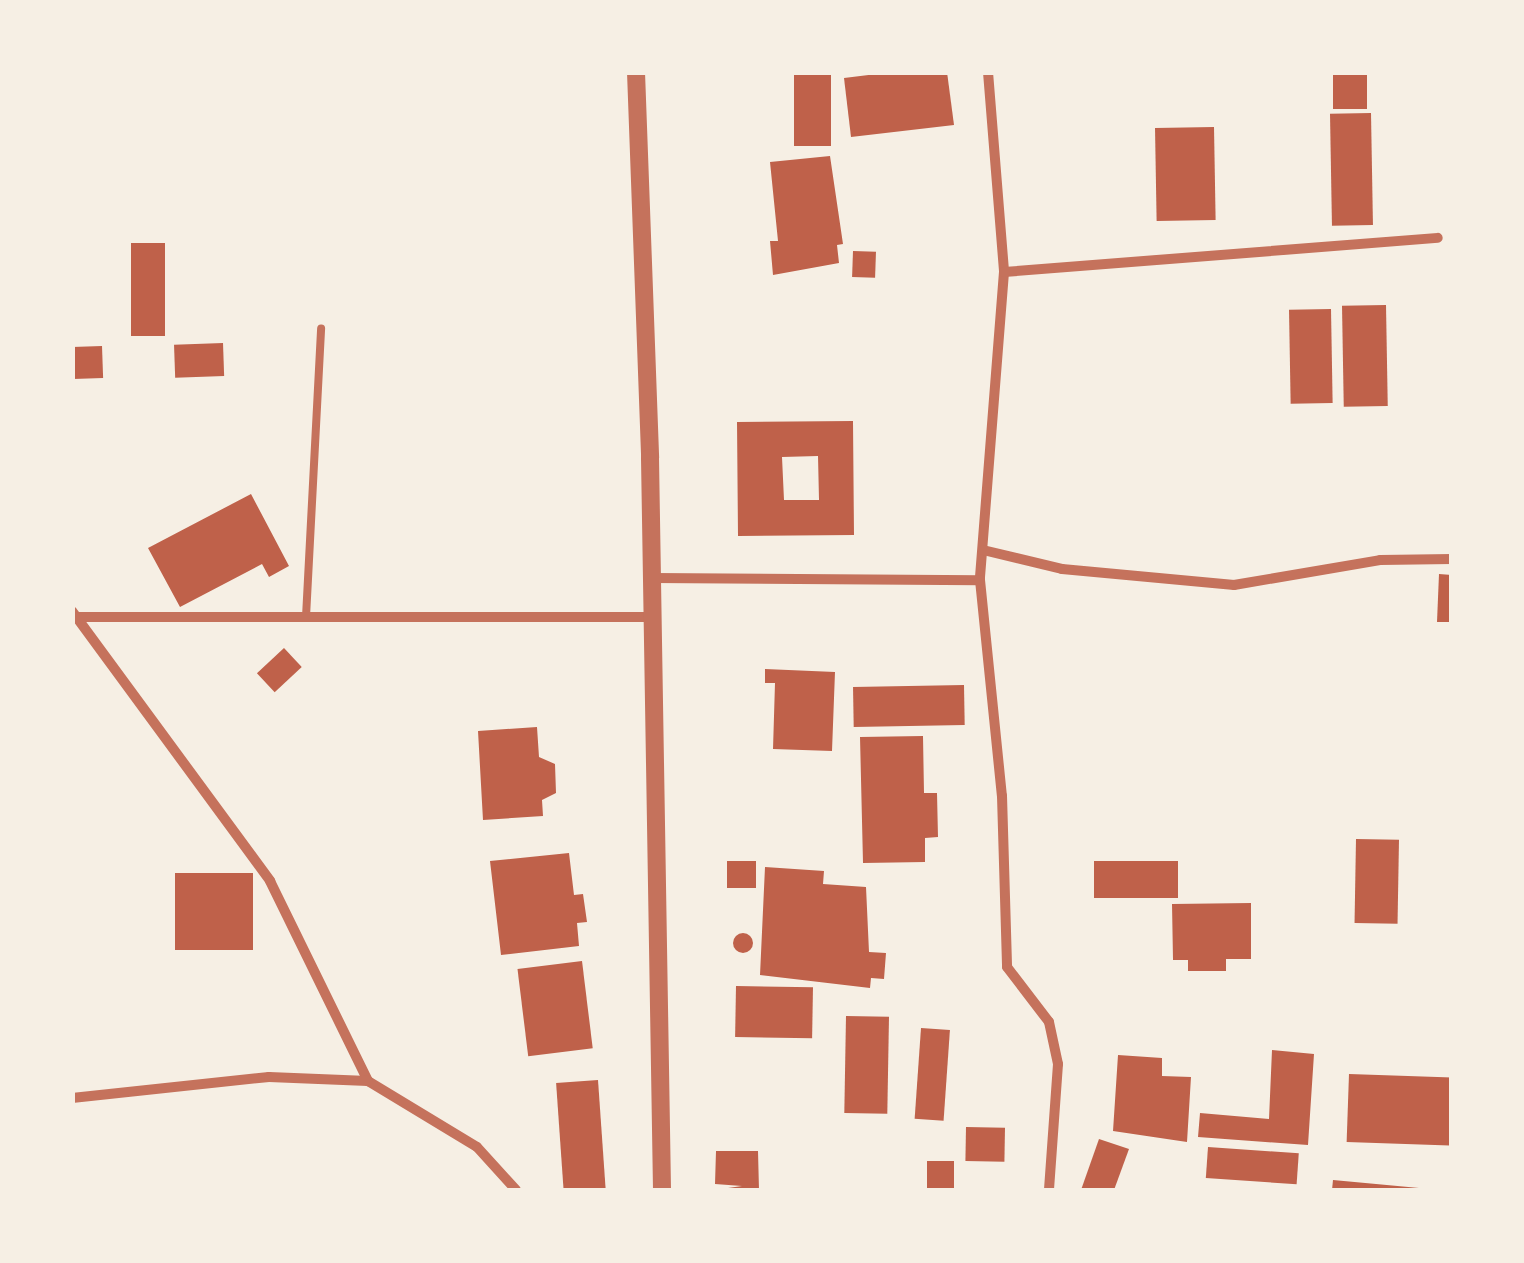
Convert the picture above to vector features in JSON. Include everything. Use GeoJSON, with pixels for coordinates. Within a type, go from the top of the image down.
{"type":"FeatureCollection","features":[{"type":"Feature","properties":{"kind":"street"},"geometry":{"type":"LineString","coordinates":[[636,72],[653,618],[662,1190]]}},
{"type":"Feature","properties":{"kind":"street"},"geometry":{"type":"LineString","coordinates":[[988,72],[1004,272],[980,580],[1002,796],[1007,967],[1048,1022],[1058,1064],[1049,1190]]}},
{"type":"Feature","properties":{"kind":"street"},"geometry":{"type":"LineString","coordinates":[[1004,272],[1438,238]]}},
{"type":"Feature","properties":{"kind":"street"},"geometry":{"type":"LineString","coordinates":[[983,550],[1062,569],[1234,586],[1380,560],[1452,559]]}},
{"type":"Feature","properties":{"kind":"street"},"geometry":{"type":"LineString","coordinates":[[652,578],[980,580]]}},
{"type":"Feature","properties":{"kind":"street"},"geometry":{"type":"LineString","coordinates":[[74,614],[653,618]]}},
{"type":"Feature","properties":{"kind":"street"},"geometry":{"type":"LineString","coordinates":[[74,614],[270,881],[368,1081]]}},
{"type":"Feature","properties":{"kind":"street"},"geometry":{"type":"LineString","coordinates":[[72,1098],[269,1077],[368,1081],[477,1147],[516,1190]]}},
{"type":"Feature","properties":{"kind":"lane"},"geometry":{"type":"LineString","coordinates":[[306,617],[322,328]]}},
{"type":"Feature","properties":{"kind":"building"},"geometry":{"type":"Polygon","coordinates":[[[794,72],[831,72],[831,146],[794,146],[794,72]]]}},
{"type":"Feature","properties":{"kind":"building"},"geometry":{"type":"Polygon","coordinates":[[[893,72],[947,72],[954,125],[851,137],[844,78],[893,72]]]}},
{"type":"Feature","properties":{"kind":"building"},"geometry":{"type":"Polygon","coordinates":[[[1333,72],[1367,72],[1367,109],[1333,109],[1333,72]]]}},
{"type":"Feature","properties":{"kind":"building"},"geometry":{"type":"Polygon","coordinates":[[[1371,113],[1373,225],[1332,226],[1330,114],[1371,113]]]}},
{"type":"Feature","properties":{"kind":"building"},"geometry":{"type":"Polygon","coordinates":[[[1214,127],[1216,220],[1157,221],[1155,128],[1214,127]]]}},
{"type":"Feature","properties":{"kind":"building"},"geometry":{"type":"Polygon","coordinates":[[[830,156],[843,244],[837,245],[839,263],[773,275],[770,241],[778,241],[770,162],[830,156]]]}},
{"type":"Feature","properties":{"kind":"building"},"geometry":{"type":"Polygon","coordinates":[[[131,243],[165,243],[165,336],[131,336],[131,243]]]}},
{"type":"Feature","properties":{"kind":"building"},"geometry":{"type":"Polygon","coordinates":[[[853,251],[876,252],[875,278],[852,277],[853,251]]]}},
{"type":"Feature","properties":{"kind":"building"},"geometry":{"type":"Polygon","coordinates":[[[1386,305],[1388,406],[1344,407],[1342,306],[1386,305]]]}},
{"type":"Feature","properties":{"kind":"building"},"geometry":{"type":"Polygon","coordinates":[[[1331,309],[1333,403],[1291,404],[1289,310],[1331,309]]]}},
{"type":"Feature","properties":{"kind":"building"},"geometry":{"type":"Polygon","coordinates":[[[223,343],[224,376],[175,378],[174,345],[223,343]]]}},
{"type":"Feature","properties":{"kind":"building"},"geometry":{"type":"Polygon","coordinates":[[[102,346],[103,378],[73,379],[72,347],[102,346]]]}},
{"type":"Feature","properties":{"kind":"building"},"geometry":{"type":"Polygon","coordinates":[[[853,421],[854,535],[738,536],[737,422],[853,421]],[[818,456],[782,457],[784,500],[819,500],[818,456]]]}},
{"type":"Feature","properties":{"kind":"building"},"geometry":{"type":"Polygon","coordinates":[[[251,494],[289,566],[269,577],[262,564],[180,607],[148,548],[251,494]]]}},
{"type":"Feature","properties":{"kind":"building"},"geometry":{"type":"Polygon","coordinates":[[[1439,574],[1452,575],[1452,622],[1437,622],[1439,574]]]}},
{"type":"Feature","properties":{"kind":"building"},"geometry":{"type":"Polygon","coordinates":[[[284,648],[302,667],[275,692],[257,673],[284,648]]]}},
{"type":"Feature","properties":{"kind":"building"},"geometry":{"type":"Polygon","coordinates":[[[765,669],[835,672],[832,751],[773,749],[775,683],[765,683],[765,669]]]}},
{"type":"Feature","properties":{"kind":"building"},"geometry":{"type":"Polygon","coordinates":[[[964,685],[965,725],[854,727],[853,687],[964,685]]]}},
{"type":"Feature","properties":{"kind":"building"},"geometry":{"type":"Polygon","coordinates":[[[537,727],[539,757],[555,764],[556,793],[542,800],[543,816],[483,820],[478,731],[537,727]]]}},
{"type":"Feature","properties":{"kind":"building"},"geometry":{"type":"Polygon","coordinates":[[[923,736],[924,793],[937,793],[938,837],[925,838],[925,862],[863,863],[860,737],[923,736]]]}},
{"type":"Feature","properties":{"kind":"building"},"geometry":{"type":"Polygon","coordinates":[[[1356,839],[1399,840],[1398,924],[1355,923],[1356,839]]]}},
{"type":"Feature","properties":{"kind":"building"},"geometry":{"type":"Polygon","coordinates":[[[569,853],[574,895],[583,894],[587,922],[577,923],[579,946],[501,955],[490,861],[569,853]]]}},
{"type":"Feature","properties":{"kind":"building"},"geometry":{"type":"Polygon","coordinates":[[[727,861],[756,861],[756,888],[727,888],[727,861]]]}},
{"type":"Feature","properties":{"kind":"building"},"geometry":{"type":"Polygon","coordinates":[[[1094,861],[1178,861],[1178,898],[1094,898],[1094,861]]]}},
{"type":"Feature","properties":{"kind":"building"},"geometry":{"type":"Polygon","coordinates":[[[765,867],[824,871],[823,884],[866,887],[869,952],[886,953],[884,979],[871,978],[870,988],[760,975],[765,867]]]}},
{"type":"Feature","properties":{"kind":"building"},"geometry":{"type":"Polygon","coordinates":[[[175,873],[253,873],[253,950],[175,950],[175,873]]]}},
{"type":"Feature","properties":{"kind":"building"},"geometry":{"type":"Polygon","coordinates":[[[1251,903],[1251,959],[1226,959],[1226,971],[1188,971],[1188,960],[1173,960],[1172,904],[1251,903]]]}},
{"type":"Feature","properties":{"kind":"building"},"geometry":{"type":"Polygon","coordinates":[[[739,933],[747,933],[753,943],[747,953],[739,953],[733,947],[733,939],[739,933]]]}},
{"type":"Feature","properties":{"kind":"building"},"geometry":{"type":"Polygon","coordinates":[[[582,961],[593,1048],[528,1056],[517,969],[582,961]]]}},
{"type":"Feature","properties":{"kind":"building"},"geometry":{"type":"Polygon","coordinates":[[[736,986],[813,987],[812,1038],[735,1037],[736,986]]]}},
{"type":"Feature","properties":{"kind":"building"},"geometry":{"type":"Polygon","coordinates":[[[846,1016],[889,1017],[887,1114],[844,1113],[846,1016]]]}},
{"type":"Feature","properties":{"kind":"building"},"geometry":{"type":"Polygon","coordinates":[[[921,1028],[950,1030],[944,1121],[915,1119],[921,1028]]]}},
{"type":"Feature","properties":{"kind":"building"},"geometry":{"type":"Polygon","coordinates":[[[1272,1050],[1314,1054],[1308,1145],[1198,1137],[1200,1113],[1269,1119],[1272,1050]]]}},
{"type":"Feature","properties":{"kind":"building"},"geometry":{"type":"Polygon","coordinates":[[[1118,1055],[1162,1058],[1162,1076],[1191,1077],[1187,1142],[1113,1131],[1118,1055]]]}},
{"type":"Feature","properties":{"kind":"building"},"geometry":{"type":"Polygon","coordinates":[[[1349,1074],[1452,1078],[1450,1146],[1347,1142],[1349,1074]]]}},
{"type":"Feature","properties":{"kind":"building"},"geometry":{"type":"Polygon","coordinates":[[[598,1080],[606,1190],[564,1190],[556,1083],[598,1080]]]}},
{"type":"Feature","properties":{"kind":"building"},"geometry":{"type":"Polygon","coordinates":[[[966,1127],[1005,1128],[1004,1162],[965,1161],[966,1127]]]}},
{"type":"Feature","properties":{"kind":"building"},"geometry":{"type":"Polygon","coordinates":[[[1099,1139],[1129,1149],[1114,1190],[1081,1190],[1099,1139]]]}},
{"type":"Feature","properties":{"kind":"building"},"geometry":{"type":"Polygon","coordinates":[[[1208,1147],[1299,1153],[1297,1184],[1206,1178],[1208,1147]]]}},
{"type":"Feature","properties":{"kind":"building"},"geometry":{"type":"Polygon","coordinates":[[[716,1151],[758,1151],[759,1190],[714,1190],[742,1186],[715,1184],[716,1151]]]}},
{"type":"Feature","properties":{"kind":"building"},"geometry":{"type":"Polygon","coordinates":[[[927,1161],[954,1161],[954,1190],[927,1190],[927,1161]]]}},
{"type":"Feature","properties":{"kind":"building"},"geometry":{"type":"Polygon","coordinates":[[[1333,1180],[1419,1188],[1419,1190],[1332,1190],[1333,1180]]]}}]}
